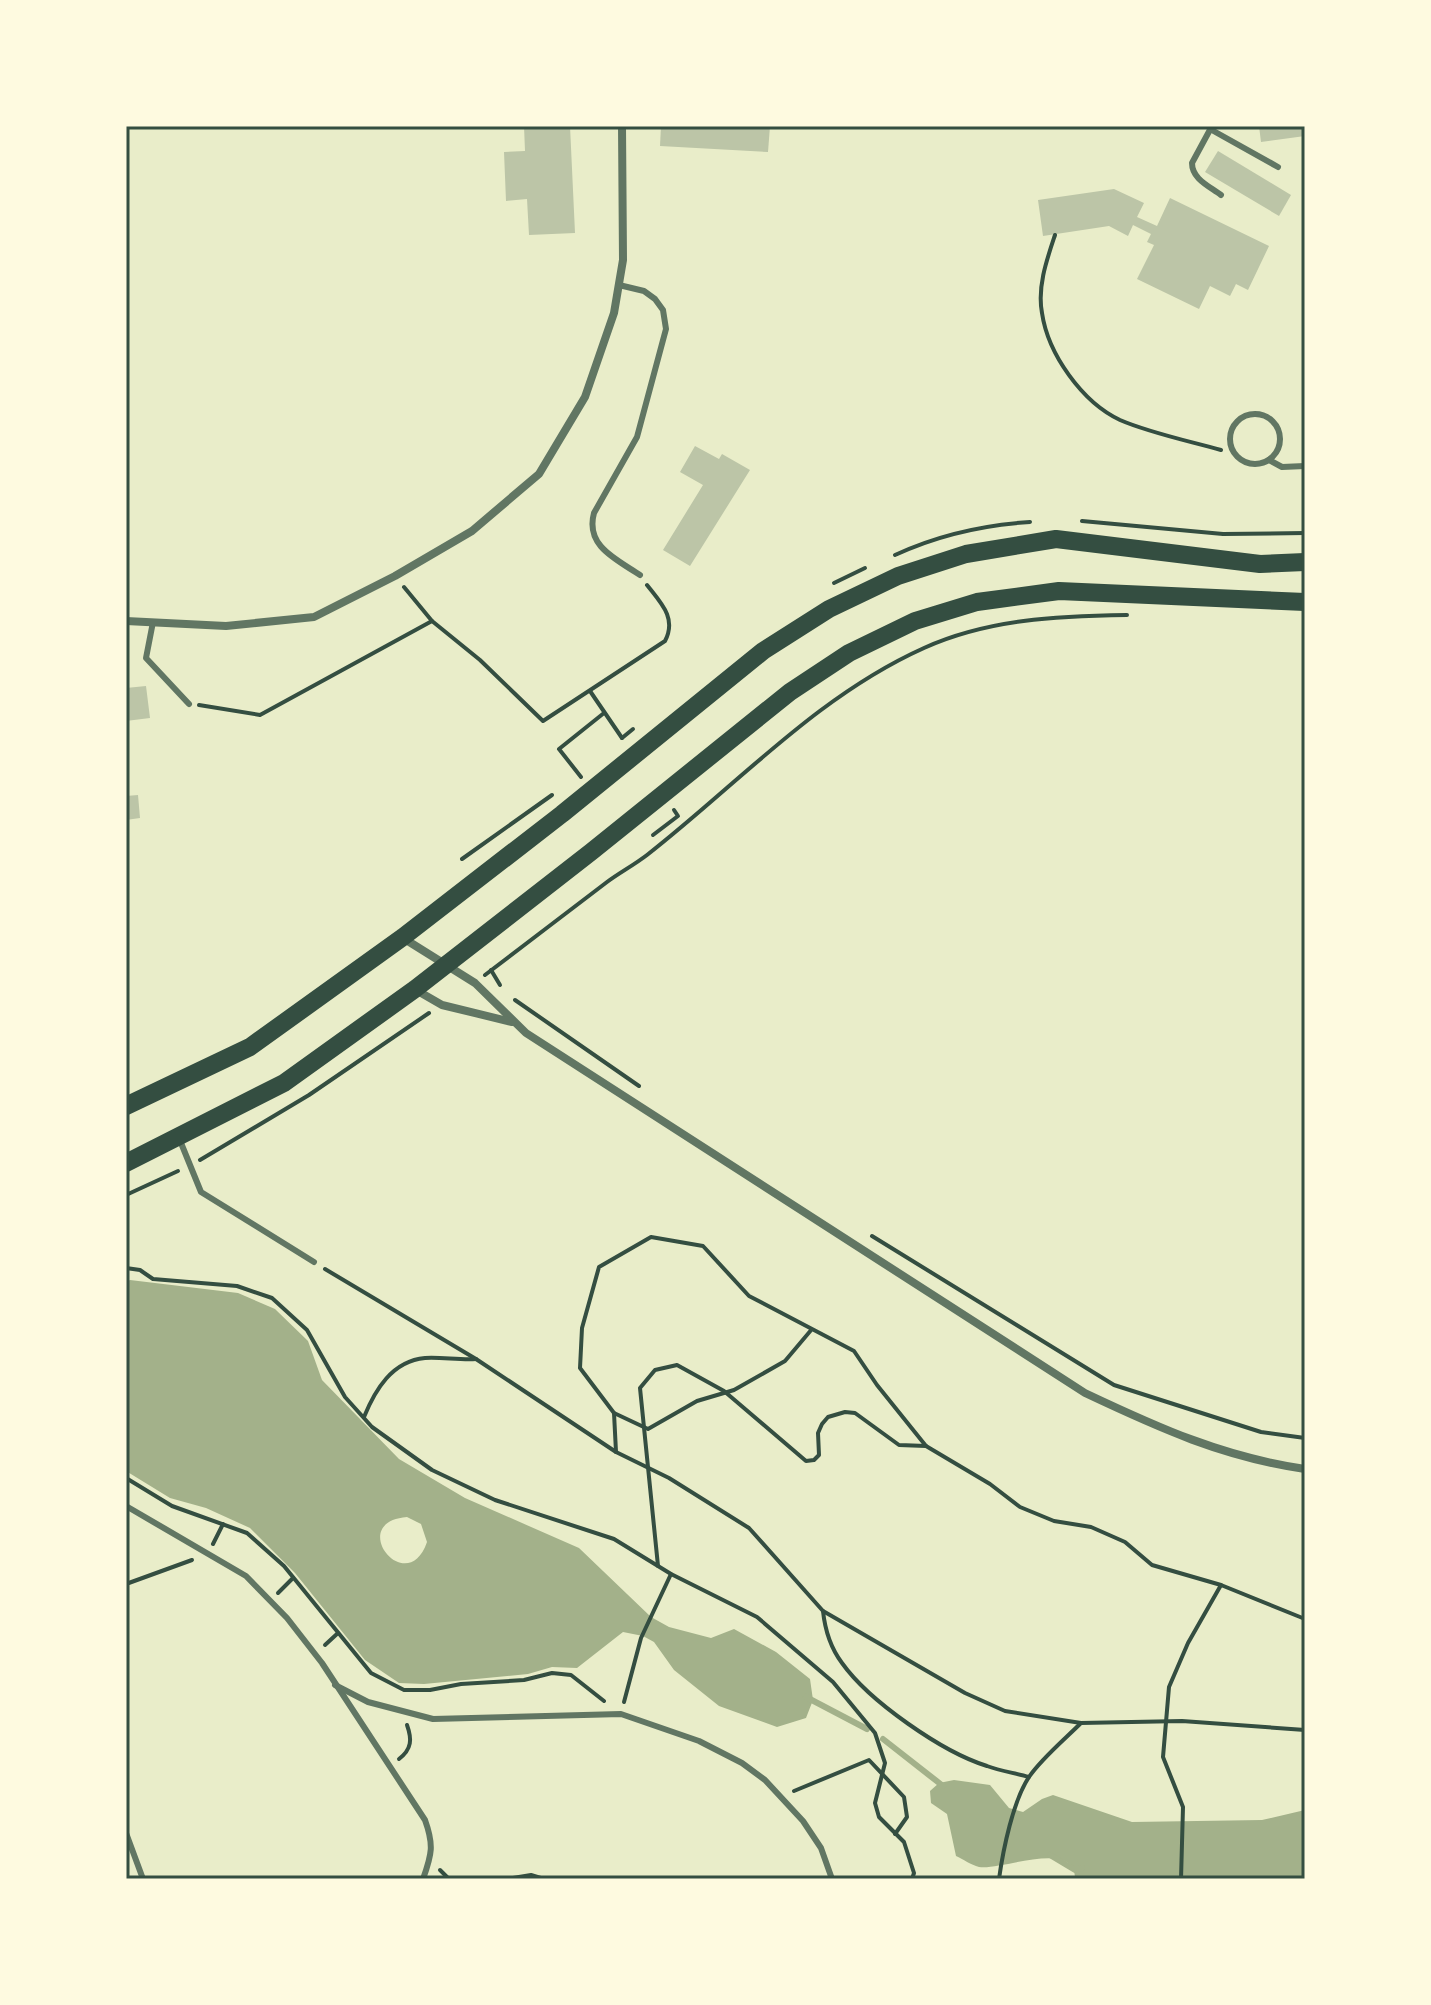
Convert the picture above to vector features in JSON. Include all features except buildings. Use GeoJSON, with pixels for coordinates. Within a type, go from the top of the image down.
{"type":"FeatureCollection","features":[{"type":"Feature","properties":{"kind":"main road"},"geometry":{"type":"LineString","coordinates":[[126,1106],[250,1047],[403,937],[592,790],[763,651],[816,617],[898,576],[966,554],[1056,539],[1260,564],[1305,562]]}},
{"type":"Feature","properties":{"kind":"main road"},"geometry":{"type":"LineString","coordinates":[[126,1163],[284,1083],[415,989],[790,692],[849,653],[915,621],[977,602],[1059,591],[1305,602]]}},
{"type":"Feature","properties":{"kind":"street"},"geometry":{"type":"LineString","coordinates":[[126,621],[226,626],[314,617],[395,576],[472,531],[539,474],[585,397],[614,313],[623,260],[622,126]]}},
{"type":"Feature","properties":{"kind":"street"},"geometry":{"type":"LineString","coordinates":[[403,937],[475,983],[526,1033],[1085,1393],[1176,1436],[1265,1463],[1305,1469]]}},
{"type":"Feature","properties":{"kind":"street"},"geometry":{"type":"LineString","coordinates":[[415,989],[442,1005],[513,1022]]}},
{"type":"Feature","properties":{"kind":"lane"},"geometry":{"type":"LineString","coordinates":[[1221,195],[1195,176],[1192,170],[1192,163],[1211,128],[1278,167]]}},
{"type":"Feature","properties":{"kind":"lane"},"geometry":{"type":"LineString","coordinates":[[619,285],[644,291],[655,299],[663,310],[666,329],[637,437],[594,513],[591,526],[595,539],[609,554],[640,575]]}},
{"type":"Feature","properties":{"kind":"lane"},"geometry":{"type":"LineString","coordinates":[[1257,414],[1275,424],[1280,443],[1269,460],[1259,464],[1249,463],[1233,451],[1230,440],[1232,430],[1247,416],[1257,414]]}},
{"type":"Feature","properties":{"kind":"lane"},"geometry":{"type":"LineString","coordinates":[[1269,460],[1282,467],[1305,466]]}},
{"type":"Feature","properties":{"kind":"lane"},"geometry":{"type":"LineString","coordinates":[[153,622],[146,658],[189,704]]}},
{"type":"Feature","properties":{"kind":"lane"},"geometry":{"type":"LineString","coordinates":[[179,1138],[201,1192],[314,1262]]}},
{"type":"Feature","properties":{"kind":"lane"},"geometry":{"type":"LineString","coordinates":[[126,1506],[246,1576],[315,1654],[425,1820],[432,1841],[430,1860],[423,1879]]}},
{"type":"Feature","properties":{"kind":"lane"},"geometry":{"type":"LineString","coordinates":[[335,1685],[368,1702],[433,1719],[621,1714],[699,1741],[742,1763],[780,1796],[803,1821],[821,1848],[832,1879]]}},
{"type":"Feature","properties":{"kind":"lane"},"geometry":{"type":"LineString","coordinates":[[126,1833],[143,1879]]}},
{"type":"Feature","properties":{"kind":"path"},"geometry":{"type":"LineString","coordinates":[[1055,235],[1043,269],[1042,313],[1060,363],[1081,391],[1119,419],[1221,450]]}},
{"type":"Feature","properties":{"kind":"path"},"geometry":{"type":"LineString","coordinates":[[395,576],[432,621],[480,660],[543,721],[665,641],[669,616],[640,575]]}},
{"type":"Feature","properties":{"kind":"path"},"geometry":{"type":"LineString","coordinates":[[475,983],[660,843],[759,757],[847,691],[882,669],[925,647],[969,632],[1054,616],[1140,615]]}},
{"type":"Feature","properties":{"kind":"path"},"geometry":{"type":"LineString","coordinates":[[189,704],[260,715],[432,621]]}},
{"type":"Feature","properties":{"kind":"path"},"geometry":{"type":"LineString","coordinates":[[592,790],[559,749],[604,713]]}},
{"type":"Feature","properties":{"kind":"path"},"geometry":{"type":"LineString","coordinates":[[568,783],[580,775]]}},
{"type":"Feature","properties":{"kind":"path"},"geometry":{"type":"LineString","coordinates":[[462,859],[556,792]]}},
{"type":"Feature","properties":{"kind":"path"},"geometry":{"type":"LineString","coordinates":[[660,843],[653,835],[678,816]]}},
{"type":"Feature","properties":{"kind":"path"},"geometry":{"type":"LineString","coordinates":[[491,970],[504,992],[650,1094]]}},
{"type":"Feature","properties":{"kind":"path"},"geometry":{"type":"LineString","coordinates":[[126,1195],[190,1166],[309,1095],[442,1005]]}},
{"type":"Feature","properties":{"kind":"path"},"geometry":{"type":"LineString","coordinates":[[870,1235],[1114,1385],[1261,1432],[1305,1438]]}},
{"type":"Feature","properties":{"kind":"path"},"geometry":{"type":"LineString","coordinates":[[812,1329],[785,1361],[734,1390],[697,1401],[648,1429],[614,1413],[580,1368],[582,1328],[599,1267],[651,1237],[703,1246],[749,1296],[812,1329],[854,1351],[926,1446],[990,1484],[1020,1507],[1054,1521],[1091,1527],[1125,1542],[1152,1565],[1221,1585],[1305,1619]]}},
{"type":"Feature","properties":{"kind":"path"},"geometry":{"type":"LineString","coordinates":[[314,1262],[476,1359],[616,1452],[649,1468],[749,1528],[823,1611],[965,1693],[1005,1711],[1081,1723],[1182,1721],[1305,1730]]}},
{"type":"Feature","properties":{"kind":"path"},"geometry":{"type":"LineString","coordinates":[[126,1268],[140,1270],[153,1279],[237,1286],[272,1298],[307,1330],[345,1397],[372,1427],[432,1470],[495,1500],[614,1539],[671,1574],[757,1617],[833,1682],[875,1733],[885,1756],[884,1774],[875,1803],[879,1817],[904,1842],[914,1873],[912,1879]]}},
{"type":"Feature","properties":{"kind":"path"},"geometry":{"type":"LineString","coordinates":[[364,1417],[374,1392],[394,1369],[422,1358],[476,1359]]}},
{"type":"Feature","properties":{"kind":"path"},"geometry":{"type":"LineString","coordinates":[[658,1566],[640,1388],[655,1370],[677,1365],[724,1391],[806,1461],[814,1460],[819,1455],[818,1433],[822,1424],[828,1417],[845,1412],[855,1413],[899,1445],[926,1446]]}},
{"type":"Feature","properties":{"kind":"path"},"geometry":{"type":"LineString","coordinates":[[614,1413],[616,1452]]}},
{"type":"Feature","properties":{"kind":"path"},"geometry":{"type":"LineString","coordinates":[[126,1478],[172,1506],[247,1533],[284,1566],[371,1673],[404,1690],[524,1680],[552,1673],[571,1675],[621,1714],[641,1638],[671,1574]]}},
{"type":"Feature","properties":{"kind":"path"},"geometry":{"type":"LineString","coordinates":[[126,1584],[208,1554],[223,1524]]}},
{"type":"Feature","properties":{"kind":"path"},"geometry":{"type":"LineString","coordinates":[[270,1601],[293,1578]]}},
{"type":"Feature","properties":{"kind":"path"},"geometry":{"type":"LineString","coordinates":[[1181,1879],[1183,1807],[1163,1757],[1169,1687],[1188,1643],[1221,1585]]}},
{"type":"Feature","properties":{"kind":"path"},"geometry":{"type":"LineString","coordinates":[[823,1611],[825,1632],[842,1663],[868,1691],[947,1749],[986,1766],[1029,1777]]}},
{"type":"Feature","properties":{"kind":"path"},"geometry":{"type":"LineString","coordinates":[[315,1654],[338,1633]]}},
{"type":"Feature","properties":{"kind":"path"},"geometry":{"type":"LineString","coordinates":[[391,1765],[410,1747],[411,1735],[404,1712]]}},
{"type":"Feature","properties":{"kind":"path"},"geometry":{"type":"LineString","coordinates":[[999,1879],[1019,1801],[1029,1777],[1081,1723]]}},
{"type":"Feature","properties":{"kind":"path"},"geometry":{"type":"LineString","coordinates":[[780,1796],[869,1760],[904,1797],[907,1817],[895,1834]]}},
{"type":"Feature","properties":{"kind":"path"},"geometry":{"type":"LineString","coordinates":[[506,1879],[531,1875],[544,1879]]}},
{"type":"Feature","properties":{"kind":"shaded area"},"geometry":{"type":"Polygon","coordinates":[[[126,1282],[238,1293],[275,1309],[308,1341],[322,1380],[399,1459],[465,1498],[579,1548],[651,1617],[669,1627],[711,1638],[734,1629],[776,1652],[810,1679],[813,1700],[806,1718],[777,1727],[719,1706],[674,1670],[654,1642],[623,1632],[577,1668],[552,1667],[528,1674],[424,1684],[399,1683],[365,1660],[295,1573],[250,1528],[206,1508],[170,1498],[126,1471],[126,1282]],[[407,1517],[389,1522],[381,1531],[381,1542],[386,1553],[396,1561],[407,1563],[418,1558],[427,1542],[421,1524],[407,1517]]]}},
{"type":"Feature","properties":{"kind":"shaded area"},"geometry":{"type":"Polygon","coordinates":[[[954,1780],[990,1785],[1009,1808],[1023,1812],[1053,1795],[1132,1822],[1262,1820],[1305,1810],[1305,1879],[1075,1879],[1072,1867],[1064,1860],[1051,1858],[979,1867],[956,1856],[947,1814],[931,1803],[930,1791],[939,1783],[954,1780]]]}},
{"type":"Feature","properties":{"kind":"waterway"},"geometry":{"type":"LineString","coordinates":[[806,1697],[867,1729]]}},
{"type":"Feature","properties":{"kind":"waterway"},"geometry":{"type":"LineString","coordinates":[[883,1739],[943,1786]]}},
{"type":"Feature","properties":{"kind":"waterway"},"geometry":{"type":"LineString","coordinates":[[1050,1855],[1075,1870],[1082,1868]]}}]}
